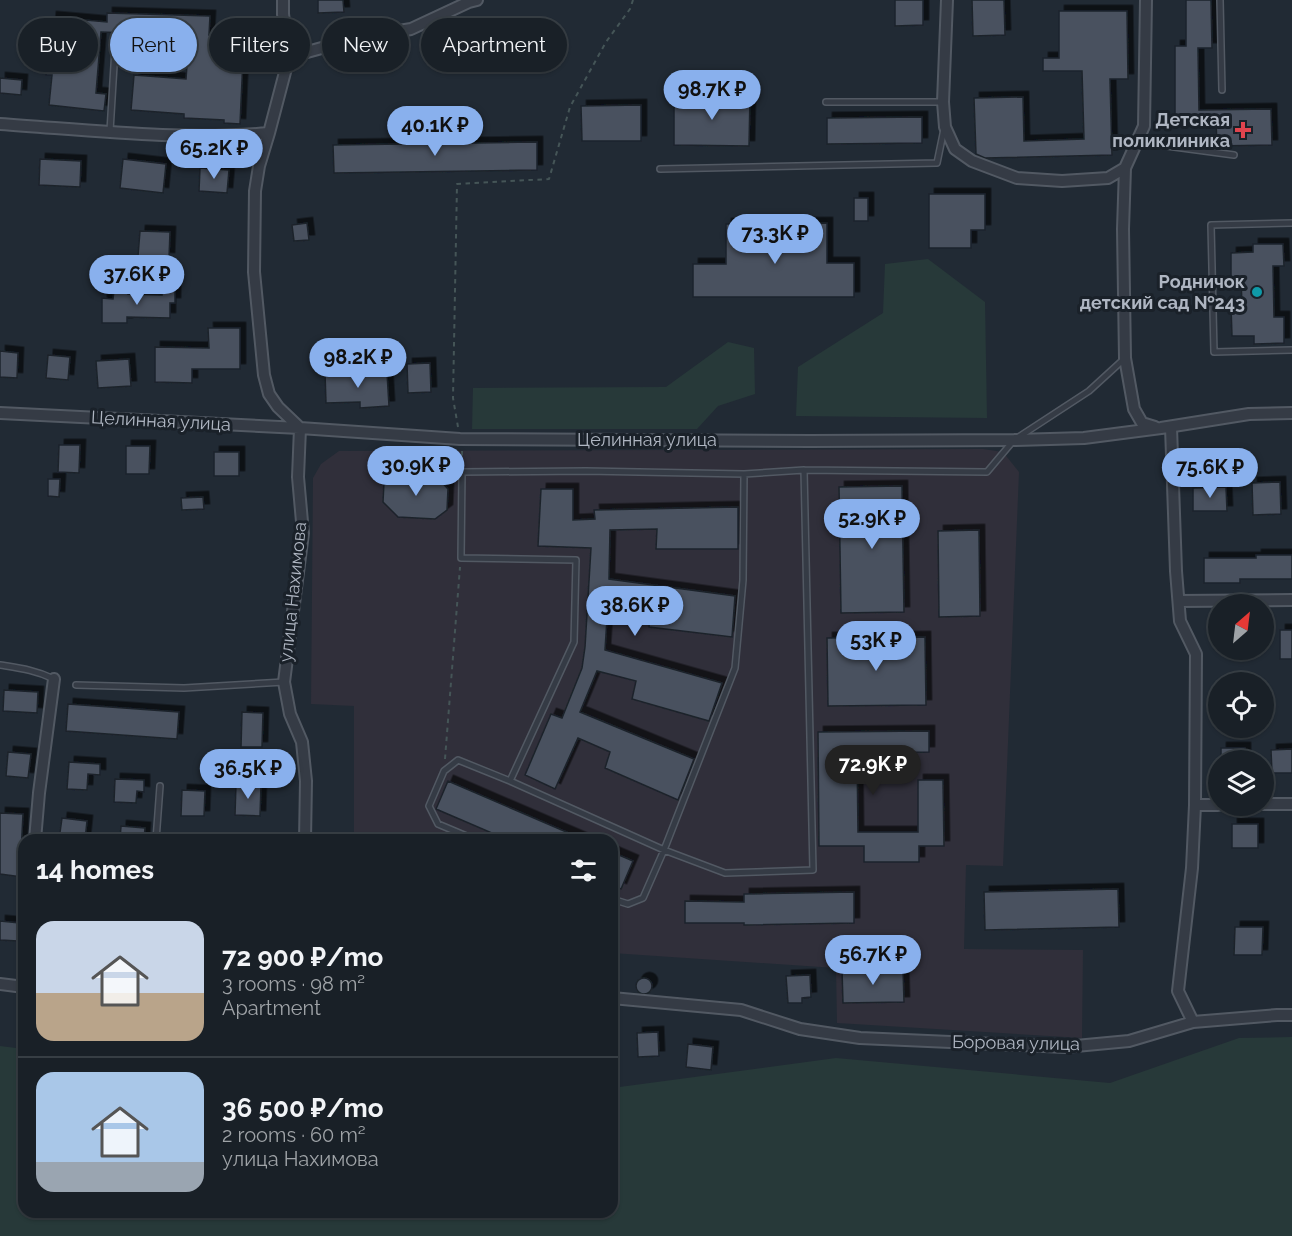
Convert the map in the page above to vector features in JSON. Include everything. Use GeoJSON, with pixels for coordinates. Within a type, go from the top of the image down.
{"type":"FeatureCollection","features":[{"type":"Feature","properties":{"kind":"street"},"geometry":{"type":"LineString","coordinates":[[283,0],[284,18]]}},
{"type":"Feature","properties":{"kind":"street"},"geometry":{"type":"LineString","coordinates":[[310,51],[358,38],[411,29],[477,0]]}},
{"type":"Feature","properties":{"kind":"street"},"geometry":{"type":"LineString","coordinates":[[947,0],[943,102],[945,127],[955,149],[972,161],[1017,178],[1062,182],[1108,178],[1125,168]]}},
{"type":"Feature","properties":{"kind":"street"},"geometry":{"type":"LineString","coordinates":[[1146,0],[1144,126],[1125,168],[1123,229],[1125,358],[1134,409],[1142,423],[1166,427],[1180,621],[1196,654],[1195,805],[1192,868],[1178,991],[1192,1022]]}},
{"type":"Feature","properties":{"kind":"street"},"geometry":{"type":"LineString","coordinates":[[285,72],[259,166],[255,191],[254,272],[264,375],[270,394],[278,407],[300,428]]}},
{"type":"Feature","properties":{"kind":"street"},"geometry":{"type":"LineString","coordinates":[[0,124],[232,137],[269,133]]}},
{"type":"Feature","properties":{"kind":"street","name":"Целинная улица"},"geometry":{"type":"LineString","coordinates":[[0,413],[300,428],[460,439],[798,441],[1084,438],[1249,414],[1292,413]]}},
{"type":"Feature","properties":{"kind":"street","name":"улица Нахимова"},"geometry":{"type":"LineString","coordinates":[[300,428],[298,477],[303,533],[284,682],[290,714],[302,742],[306,781],[305,834]]}},
{"type":"Feature","properties":{"kind":"street"},"geometry":{"type":"LineString","coordinates":[[1179,601],[1292,600]]}},
{"type":"Feature","properties":{"kind":"street"},"geometry":{"type":"LineString","coordinates":[[36,834],[54,679]]}},
{"type":"Feature","properties":{"kind":"street"},"geometry":{"type":"LineString","coordinates":[[1274,804],[1292,804]]}},
{"type":"Feature","properties":{"kind":"street"},"geometry":{"type":"LineString","coordinates":[[1195,805],[1208,805]]}},
{"type":"Feature","properties":{"kind":"street"},"geometry":{"type":"LineString","coordinates":[[0,984],[18,986]]}},
{"type":"Feature","properties":{"kind":"street","name":"Боровая улица"},"geometry":{"type":"LineString","coordinates":[[618,999],[741,1010],[800,1029],[860,1038],[1065,1047],[1129,1041],[1192,1022],[1292,1015]]}},
{"type":"Feature","properties":{"kind":"lane"},"geometry":{"type":"LineString","coordinates":[[1220,0],[1222,90]]}},
{"type":"Feature","properties":{"kind":"lane"},"geometry":{"type":"LineString","coordinates":[[110,131],[114,72]]}},
{"type":"Feature","properties":{"kind":"lane"},"geometry":{"type":"LineString","coordinates":[[826,102],[943,102]]}},
{"type":"Feature","properties":{"kind":"lane"},"geometry":{"type":"LineString","coordinates":[[660,169],[937,163],[945,127]]}},
{"type":"Feature","properties":{"kind":"lane"},"geometry":{"type":"LineString","coordinates":[[1137,142],[1234,155]]}},
{"type":"Feature","properties":{"kind":"lane"},"geometry":{"type":"LineString","coordinates":[[1292,223],[1211,225],[1214,352],[1292,350]]}},
{"type":"Feature","properties":{"kind":"lane"},"geometry":{"type":"LineString","coordinates":[[510,781],[574,642],[576,560],[461,558],[462,472],[586,471],[744,474],[804,470],[987,472],[1014,440],[1089,391],[1125,358]]}},
{"type":"Feature","properties":{"kind":"lane"},"geometry":{"type":"LineString","coordinates":[[462,834],[438,824],[429,806],[444,771],[458,760],[664,850],[725,873],[813,870],[804,470]]}},
{"type":"Feature","properties":{"kind":"lane"},"geometry":{"type":"LineString","coordinates":[[618,901],[628,904],[643,898],[735,668],[743,580],[744,474]]}},
{"type":"Feature","properties":{"kind":"lane"},"geometry":{"type":"LineString","coordinates":[[0,665],[41,673],[54,679]]}},
{"type":"Feature","properties":{"kind":"lane"},"geometry":{"type":"LineString","coordinates":[[76,685],[184,688],[284,682]]}},
{"type":"Feature","properties":{"kind":"lane"},"geometry":{"type":"LineString","coordinates":[[156,834],[160,786]]}},
{"type":"Feature","properties":{"kind":"path"},"geometry":{"type":"LineString","coordinates":[[462,472],[462,450],[453,398],[457,184],[549,179],[570,107],[606,42],[630,9],[633,0]]}},
{"type":"Feature","properties":{"kind":"path"},"geometry":{"type":"LineString","coordinates":[[444,771],[461,558]]}},
{"type":"Feature","properties":{"kind":"shaded area"},"geometry":{"type":"Polygon","coordinates":[[[928,259],[985,302],[987,418],[796,416],[798,367],[883,313],[885,264],[928,259]]]}},
{"type":"Feature","properties":{"kind":"shaded area"},"geometry":{"type":"Polygon","coordinates":[[[728,342],[754,348],[755,394],[718,406],[697,429],[472,429],[473,388],[666,387],[728,342]]]}},
{"type":"Feature","properties":{"kind":"shaded area"},"geometry":{"type":"Polygon","coordinates":[[[983,449],[1003,452],[1019,472],[1003,866],[966,865],[964,949],[1083,950],[1082,1038],[837,1023],[836,968],[618,953],[618,834],[354,834],[354,706],[311,704],[313,478],[321,464],[339,451],[983,449]]]}},
{"type":"Feature","properties":{"kind":"shaded area"},"geometry":{"type":"Polygon","coordinates":[[[1292,1037],[1292,1236],[0,1236],[0,1046],[18,1048],[18,1218],[618,1218],[618,1087],[836,1058],[1110,1083],[1239,1038],[1292,1037]]]}},
{"type":"Feature","properties":{"kind":"building"},"geometry":{"type":"Polygon","coordinates":[[[318,0],[343,0],[344,12],[318,13],[318,0]]]}},
{"type":"Feature","properties":{"kind":"building"},"geometry":{"type":"Polygon","coordinates":[[[895,0],[923,0],[923,25],[895,26],[895,0]]]}},
{"type":"Feature","properties":{"kind":"building"},"geometry":{"type":"Polygon","coordinates":[[[972,0],[1004,0],[1005,35],[973,36],[972,0]]]}},
{"type":"Feature","properties":{"kind":"building"},"geometry":{"type":"Polygon","coordinates":[[[1186,0],[1211,0],[1212,48],[1198,48],[1199,110],[1271,109],[1272,145],[1217,146],[1216,121],[1175,121],[1175,46],[1186,46],[1186,0]]]}},
{"type":"Feature","properties":{"kind":"building"},"geometry":{"type":"Polygon","coordinates":[[[1059,11],[1127,11],[1128,79],[1110,79],[1112,155],[985,158],[976,154],[974,98],[1023,97],[1024,141],[1084,139],[1082,71],[1043,71],[1043,58],[1059,58],[1059,11]]]}},
{"type":"Feature","properties":{"kind":"building"},"geometry":{"type":"Polygon","coordinates":[[[107,13],[210,16],[209,72],[242,72],[240,124],[224,123],[224,120],[184,118],[184,114],[131,110],[134,75],[186,79],[186,72],[197,72],[197,18],[110,18],[110,32],[101,32],[98,69],[98,21],[107,22],[107,13]]]}},
{"type":"Feature","properties":{"kind":"building"},"geometry":{"type":"Polygon","coordinates":[[[46,72],[98,72],[96,93],[106,94],[104,111],[49,105],[52,75],[46,75],[46,72]]]}},
{"type":"Feature","properties":{"kind":"building"},"geometry":{"type":"Polygon","coordinates":[[[0,78],[22,80],[21,95],[0,93],[0,78]]]}},
{"type":"Feature","properties":{"kind":"building"},"geometry":{"type":"Polygon","coordinates":[[[674,96],[750,96],[749,146],[674,145],[674,96]]]}},
{"type":"Feature","properties":{"kind":"building"},"geometry":{"type":"Polygon","coordinates":[[[641,105],[641,141],[582,141],[581,106],[641,105]]]}},
{"type":"Feature","properties":{"kind":"building"},"geometry":{"type":"Polygon","coordinates":[[[922,117],[922,143],[827,144],[827,118],[922,117]]]}},
{"type":"Feature","properties":{"kind":"building"},"geometry":{"type":"Polygon","coordinates":[[[537,142],[537,170],[334,173],[333,145],[537,142]]]}},
{"type":"Feature","properties":{"kind":"building"},"geometry":{"type":"Polygon","coordinates":[[[40,159],[81,161],[80,187],[39,185],[40,159]]]}},
{"type":"Feature","properties":{"kind":"building"},"geometry":{"type":"Polygon","coordinates":[[[123,159],[166,164],[163,193],[120,188],[123,159]]]}},
{"type":"Feature","properties":{"kind":"building"},"geometry":{"type":"Polygon","coordinates":[[[200,168],[229,170],[227,193],[199,191],[200,168]]]}},
{"type":"Feature","properties":{"kind":"building"},"geometry":{"type":"Polygon","coordinates":[[[929,194],[985,194],[985,230],[971,230],[971,248],[929,248],[929,194]]]}},
{"type":"Feature","properties":{"kind":"building"},"geometry":{"type":"Polygon","coordinates":[[[854,198],[868,198],[868,221],[854,221],[854,198]]]}},
{"type":"Feature","properties":{"kind":"building"},"geometry":{"type":"Polygon","coordinates":[[[307,223],[309,240],[294,241],[292,225],[307,223]]]}},
{"type":"Feature","properties":{"kind":"building"},"geometry":{"type":"Polygon","coordinates":[[[827,223],[827,263],[854,263],[854,297],[693,297],[693,264],[726,264],[726,224],[827,223]]]}},
{"type":"Feature","properties":{"kind":"building"},"geometry":{"type":"Polygon","coordinates":[[[140,231],[170,232],[169,258],[138,256],[140,231]]]}},
{"type":"Feature","properties":{"kind":"building","name":"Родничок детский сад №243"},"geometry":{"type":"Polygon","coordinates":[[[1253,244],[1283,244],[1284,266],[1273,266],[1274,317],[1284,317],[1284,343],[1254,344],[1254,336],[1232,336],[1231,307],[1242,307],[1241,277],[1231,278],[1231,253],[1253,252],[1253,244]]]}},
{"type":"Feature","properties":{"kind":"building"},"geometry":{"type":"Polygon","coordinates":[[[162,286],[175,286],[175,303],[170,303],[170,318],[127,317],[127,323],[102,323],[102,298],[113,299],[114,291],[128,291],[128,294],[162,295],[162,286]]]}},
{"type":"Feature","properties":{"kind":"building"},"geometry":{"type":"Polygon","coordinates":[[[208,328],[240,328],[240,369],[192,369],[192,383],[155,382],[155,347],[209,348],[208,328]]]}},
{"type":"Feature","properties":{"kind":"building"},"geometry":{"type":"Polygon","coordinates":[[[0,351],[18,353],[17,378],[0,377],[0,351]]]}},
{"type":"Feature","properties":{"kind":"building"},"geometry":{"type":"Polygon","coordinates":[[[48,355],[70,357],[68,380],[46,378],[48,355]]]}},
{"type":"Feature","properties":{"kind":"building"},"geometry":{"type":"Polygon","coordinates":[[[129,359],[131,386],[98,388],[96,361],[129,359]]]}},
{"type":"Feature","properties":{"kind":"building"},"geometry":{"type":"Polygon","coordinates":[[[430,363],[431,392],[408,393],[407,364],[430,363]]]}},
{"type":"Feature","properties":{"kind":"building"},"geometry":{"type":"Polygon","coordinates":[[[350,372],[350,375],[387,373],[389,406],[360,408],[360,402],[326,403],[325,373],[350,372]]]}},
{"type":"Feature","properties":{"kind":"building"},"geometry":{"type":"Polygon","coordinates":[[[59,445],[80,445],[79,473],[58,472],[59,445]]]}},
{"type":"Feature","properties":{"kind":"building"},"geometry":{"type":"Polygon","coordinates":[[[126,446],[150,446],[149,474],[126,474],[126,446]]]}},
{"type":"Feature","properties":{"kind":"building"},"geometry":{"type":"Polygon","coordinates":[[[214,452],[239,452],[239,476],[214,476],[214,452]]]}},
{"type":"Feature","properties":{"kind":"building"},"geometry":{"type":"Polygon","coordinates":[[[402,475],[437,477],[448,489],[447,510],[435,519],[398,517],[383,502],[384,482],[402,475]]]}},
{"type":"Feature","properties":{"kind":"building"},"geometry":{"type":"Polygon","coordinates":[[[48,479],[60,479],[59,497],[48,496],[48,479]]]}},
{"type":"Feature","properties":{"kind":"building"},"geometry":{"type":"Polygon","coordinates":[[[1280,482],[1281,514],[1253,515],[1252,483],[1280,482]]]}},
{"type":"Feature","properties":{"kind":"building"},"geometry":{"type":"Polygon","coordinates":[[[902,486],[904,612],[841,613],[839,487],[902,486]]]}},
{"type":"Feature","properties":{"kind":"building"},"geometry":{"type":"Polygon","coordinates":[[[1226,487],[1227,511],[1193,511],[1193,488],[1226,487]]]}},
{"type":"Feature","properties":{"kind":"building"},"geometry":{"type":"Polygon","coordinates":[[[541,489],[573,489],[573,520],[595,519],[594,510],[738,507],[738,549],[656,549],[657,529],[610,530],[609,579],[735,596],[732,637],[649,627],[650,609],[608,603],[605,650],[722,683],[709,721],[632,699],[636,681],[597,671],[580,712],[694,759],[678,800],[605,768],[610,752],[578,738],[555,789],[525,775],[551,714],[562,718],[582,668],[591,548],[538,546],[541,489]]]}},
{"type":"Feature","properties":{"kind":"building"},"geometry":{"type":"Polygon","coordinates":[[[203,497],[204,509],[182,510],[181,498],[203,497]]]}},
{"type":"Feature","properties":{"kind":"building"},"geometry":{"type":"Polygon","coordinates":[[[979,530],[980,616],[939,617],[938,531],[979,530]]]}},
{"type":"Feature","properties":{"kind":"building"},"geometry":{"type":"Polygon","coordinates":[[[1256,555],[1292,555],[1292,579],[1240,579],[1240,583],[1204,583],[1204,558],[1256,558],[1256,555]]]}},
{"type":"Feature","properties":{"kind":"building"},"geometry":{"type":"Polygon","coordinates":[[[1280,630],[1292,630],[1292,659],[1280,659],[1280,630]]]}},
{"type":"Feature","properties":{"kind":"building"},"geometry":{"type":"Polygon","coordinates":[[[925,637],[926,705],[828,706],[827,638],[925,637]]]}},
{"type":"Feature","properties":{"kind":"building"},"geometry":{"type":"Polygon","coordinates":[[[4,690],[38,692],[37,713],[3,711],[4,690]]]}},
{"type":"Feature","properties":{"kind":"building"},"geometry":{"type":"Polygon","coordinates":[[[68,704],[179,712],[177,739],[66,731],[68,704]]]}},
{"type":"Feature","properties":{"kind":"building"},"geometry":{"type":"Polygon","coordinates":[[[242,712],[263,713],[262,747],[241,747],[242,712]]]}},
{"type":"Feature","properties":{"kind":"building"},"geometry":{"type":"Polygon","coordinates":[[[929,731],[929,752],[857,753],[858,832],[918,832],[918,780],[943,780],[944,846],[919,846],[919,862],[864,862],[864,846],[819,846],[818,732],[929,731]]]}},
{"type":"Feature","properties":{"kind":"building"},"geometry":{"type":"Polygon","coordinates":[[[1221,748],[1245,748],[1245,750],[1221,750],[1221,748]]]}},
{"type":"Feature","properties":{"kind":"building"},"geometry":{"type":"Polygon","coordinates":[[[1292,749],[1292,773],[1274,773],[1274,750],[1271,750],[1292,749]]]}},
{"type":"Feature","properties":{"kind":"building"},"geometry":{"type":"Polygon","coordinates":[[[8,752],[31,754],[28,778],[6,776],[8,752]]]}},
{"type":"Feature","properties":{"kind":"building"},"geometry":{"type":"Polygon","coordinates":[[[69,762],[100,764],[100,775],[88,774],[87,790],[67,789],[69,762]]]}},
{"type":"Feature","properties":{"kind":"building"},"geometry":{"type":"Polygon","coordinates":[[[115,779],[144,780],[144,792],[137,791],[136,803],[114,802],[115,779]]]}},
{"type":"Feature","properties":{"kind":"building"},"geometry":{"type":"Polygon","coordinates":[[[448,781],[571,834],[494,834],[436,809],[448,781]]]}},
{"type":"Feature","properties":{"kind":"building"},"geometry":{"type":"Polygon","coordinates":[[[236,784],[261,785],[260,816],[235,815],[236,784]]]}},
{"type":"Feature","properties":{"kind":"building"},"geometry":{"type":"Polygon","coordinates":[[[182,790],[205,791],[204,816],[181,816],[182,790]]]}},
{"type":"Feature","properties":{"kind":"building"},"geometry":{"type":"Polygon","coordinates":[[[0,813],[23,814],[22,834],[18,834],[18,876],[0,874],[0,813]]]}},
{"type":"Feature","properties":{"kind":"building"},"geometry":{"type":"Polygon","coordinates":[[[62,818],[87,821],[86,834],[60,834],[62,818]]]}},
{"type":"Feature","properties":{"kind":"building"},"geometry":{"type":"Polygon","coordinates":[[[1232,824],[1258,824],[1258,848],[1232,848],[1232,824]]]}},
{"type":"Feature","properties":{"kind":"building"},"geometry":{"type":"Polygon","coordinates":[[[121,826],[145,828],[144,834],[120,834],[121,826]]]}},
{"type":"Feature","properties":{"kind":"building"},"geometry":{"type":"Polygon","coordinates":[[[618,855],[633,861],[621,889],[618,888],[618,855]]]}},
{"type":"Feature","properties":{"kind":"building"},"geometry":{"type":"Polygon","coordinates":[[[1118,889],[1119,927],[985,930],[984,892],[1118,889]]]}},
{"type":"Feature","properties":{"kind":"building"},"geometry":{"type":"Polygon","coordinates":[[[854,892],[854,923],[744,925],[744,923],[685,923],[685,901],[744,902],[744,894],[854,892]]]}},
{"type":"Feature","properties":{"kind":"building"},"geometry":{"type":"Polygon","coordinates":[[[0,921],[18,923],[18,941],[0,940],[0,921]]]}},
{"type":"Feature","properties":{"kind":"building"},"geometry":{"type":"Polygon","coordinates":[[[1235,927],[1263,927],[1262,955],[1234,955],[1235,927]]]}},
{"type":"Feature","properties":{"kind":"building"},"geometry":{"type":"Polygon","coordinates":[[[903,969],[904,1002],[843,1003],[842,970],[903,969]]]}},
{"type":"Feature","properties":{"kind":"building"},"geometry":{"type":"Polygon","coordinates":[[[810,975],[811,997],[802,998],[802,1003],[788,1003],[786,976],[810,975]]]}},
{"type":"Feature","properties":{"kind":"building"},"geometry":{"type":"Polygon","coordinates":[[[641,978],[647,978],[652,986],[650,992],[641,994],[636,989],[636,983],[641,978]]]}},
{"type":"Feature","properties":{"kind":"building"},"geometry":{"type":"Polygon","coordinates":[[[658,1032],[659,1056],[638,1057],[637,1033],[658,1032]]]}},
{"type":"Feature","properties":{"kind":"building"},"geometry":{"type":"Polygon","coordinates":[[[688,1044],[713,1047],[711,1070],[686,1067],[688,1044]]]}},
{"type":"Feature","properties":{"kind":"place","name":"Детская поликлиника"},"geometry":{"type":"Point","coordinates":[1243,130]}},
{"type":"Feature","properties":{"kind":"place","name":"Родничок детский сад №243"},"geometry":{"type":"Point","coordinates":[1257,292]}}]}
